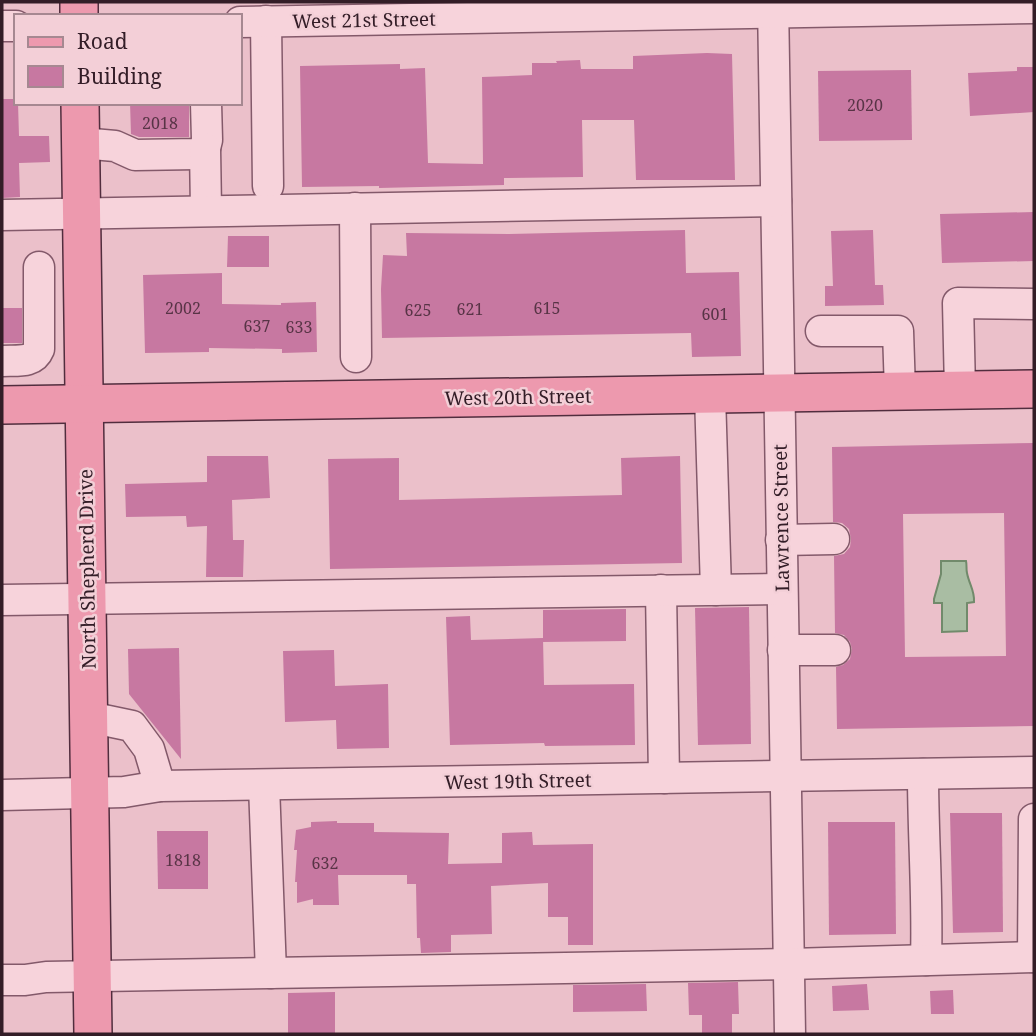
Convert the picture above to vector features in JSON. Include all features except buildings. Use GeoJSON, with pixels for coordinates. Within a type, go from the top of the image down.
{"type":"FeatureCollection","features":[{"type":"Feature","properties":{"kind":"main road","name":"North Shepherd Drive"},"geometry":{"type":"LineString","coordinates":[[80,105],[93,1034]]}},
{"type":"Feature","properties":{"kind":"main road","name":"West 20th Street"},"geometry":{"type":"LineString","coordinates":[[2,405],[1034,389]]}},
{"type":"Feature","properties":{"kind":"street","name":"West 21st Street"},"geometry":{"type":"LineString","coordinates":[[253,22],[608,17],[773,7],[1034,8]]}},
{"type":"Feature","properties":{"kind":"street","name":"Lawrence Street"},"geometry":{"type":"LineString","coordinates":[[773,7],[790,1034]]}},
{"type":"Feature","properties":{"kind":"street"},"geometry":{"type":"LineString","coordinates":[[253,22],[268,186]]}},
{"type":"Feature","properties":{"kind":"street"},"geometry":{"type":"LineString","coordinates":[[206,105],[206,210]]}},
{"type":"Feature","properties":{"kind":"street"},"geometry":{"type":"LineString","coordinates":[[81,143],[115,146],[135,155],[197,154],[205,148]]}},
{"type":"Feature","properties":{"kind":"street"},"geometry":{"type":"LineString","coordinates":[[2,215],[776,201]]}},
{"type":"Feature","properties":{"kind":"street"},"geometry":{"type":"LineString","coordinates":[[355,208],[356,357]]}},
{"type":"Feature","properties":{"kind":"street"},"geometry":{"type":"LineString","coordinates":[[2,360],[31,359],[38,353],[39,267]]}},
{"type":"Feature","properties":{"kind":"street"},"geometry":{"type":"LineString","coordinates":[[960,390],[958,303],[1034,304]]}},
{"type":"Feature","properties":{"kind":"street"},"geometry":{"type":"LineString","coordinates":[[821,331],[898,331],[900,391]]}},
{"type":"Feature","properties":{"kind":"street"},"geometry":{"type":"LineString","coordinates":[[710,395],[716,590]]}},
{"type":"Feature","properties":{"kind":"street"},"geometry":{"type":"LineString","coordinates":[[781,540],[834,539]]}},
{"type":"Feature","properties":{"kind":"street"},"geometry":{"type":"LineString","coordinates":[[2,600],[782,589]]}},
{"type":"Feature","properties":{"kind":"street"},"geometry":{"type":"LineString","coordinates":[[661,590],[664,778]]}},
{"type":"Feature","properties":{"kind":"street"},"geometry":{"type":"LineString","coordinates":[[783,650],[835,650]]}},
{"type":"Feature","properties":{"kind":"street"},"geometry":{"type":"LineString","coordinates":[[89,718],[132,726],[149,749],[160,786]]}},
{"type":"Feature","properties":{"kind":"street","name":"West 19th Street"},"geometry":{"type":"LineString","coordinates":[[2,795],[90,794],[160,786],[1034,772]]}},
{"type":"Feature","properties":{"kind":"street"},"geometry":{"type":"LineString","coordinates":[[923,774],[926,960]]}},
{"type":"Feature","properties":{"kind":"street"},"geometry":{"type":"LineString","coordinates":[[264,785],[271,973]]}},
{"type":"Feature","properties":{"kind":"street"},"geometry":{"type":"LineString","coordinates":[[2,980],[1034,957],[1034,819]]}},
{"type":"Feature","properties":{"kind":"shaded area"},"geometry":{"type":"Polygon","coordinates":[[[941,561],[966,561],[974,598],[974,602],[967,603],[967,631],[942,632],[942,603],[934,603],[941,574],[941,561]]]}}]}
